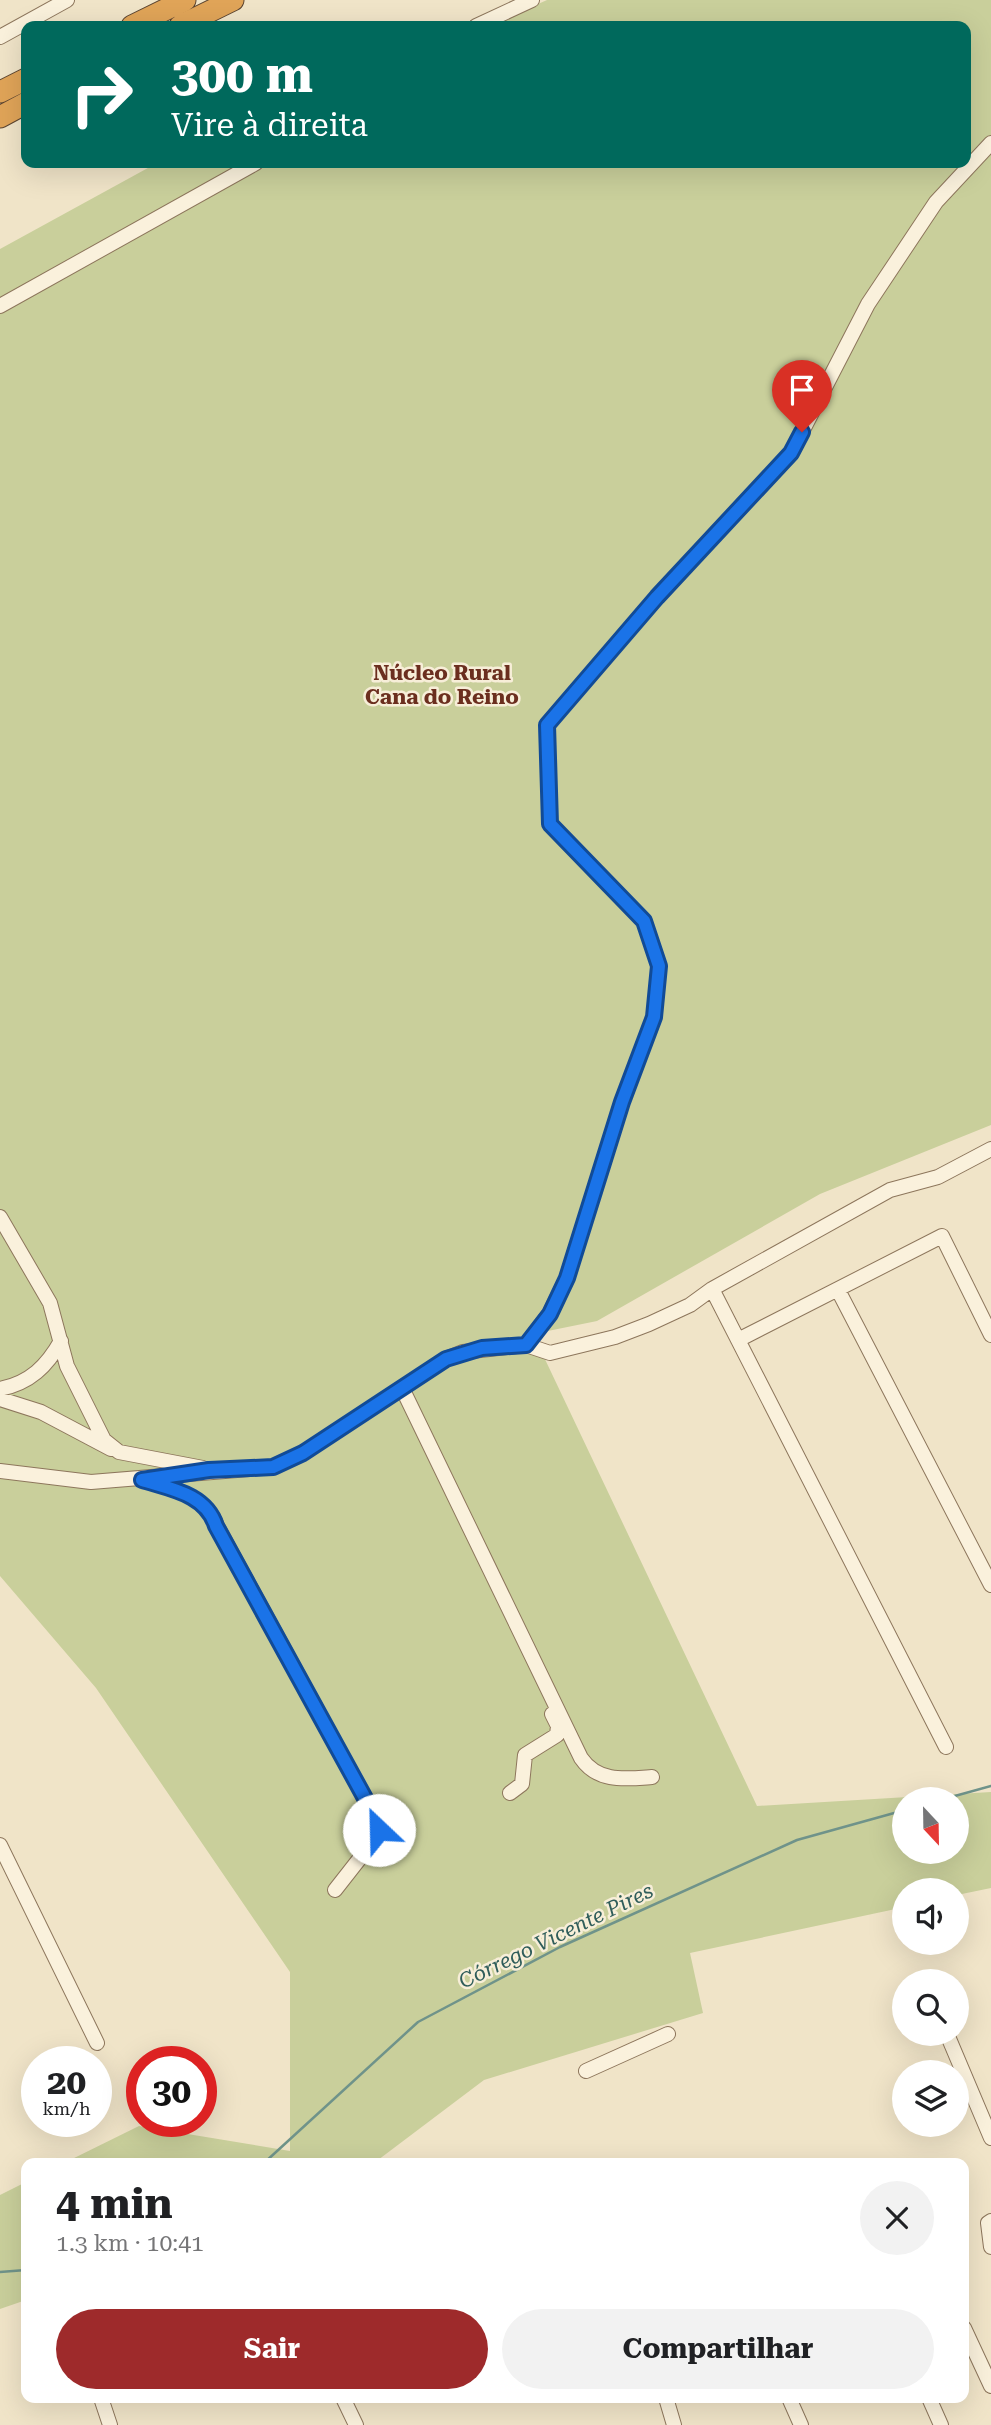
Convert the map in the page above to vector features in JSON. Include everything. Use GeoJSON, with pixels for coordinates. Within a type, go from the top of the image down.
{"type":"FeatureCollection","features":[{"type":"Feature","properties":{"kind":"highway"},"geometry":{"type":"LineString","coordinates":[[142,21],[185,0]]}},
{"type":"Feature","properties":{"kind":"highway"},"geometry":{"type":"LineString","coordinates":[[190,21],[233,0]]}},
{"type":"Feature","properties":{"kind":"highway"},"geometry":{"type":"LineString","coordinates":[[0,92],[21,82]]}},
{"type":"Feature","properties":{"kind":"highway"},"geometry":{"type":"LineString","coordinates":[[0,117],[21,106]]}},
{"type":"Feature","properties":{"kind":"street"},"geometry":{"type":"LineString","coordinates":[[27,21],[68,0]]}},
{"type":"Feature","properties":{"kind":"street"},"geometry":{"type":"LineString","coordinates":[[487,21],[532,0]]}},
{"type":"Feature","properties":{"kind":"street"},"geometry":{"type":"LineString","coordinates":[[0,35],[21,24]]}},
{"type":"Feature","properties":{"kind":"street"},"geometry":{"type":"LineString","coordinates":[[971,164],[991,143]]}},
{"type":"Feature","properties":{"kind":"street"},"geometry":{"type":"LineString","coordinates":[[0,306],[247,168]]}},
{"type":"Feature","properties":{"kind":"street"},"geometry":{"type":"LineString","coordinates":[[526,1345],[550,1314],[567,1278],[622,1102],[654,1017],[659,966],[644,921],[550,824],[547,725],[657,597],[791,453],[868,304],[936,202],[968,168]]}},
{"type":"Feature","properties":{"kind":"street"},"geometry":{"type":"LineString","coordinates":[[0,1471],[91,1482],[142,1480],[209,1470],[273,1467],[303,1453],[446,1359],[463,1352],[526,1345],[550,1353],[615,1337],[690,1305],[712,1289],[890,1190],[938,1177],[991,1149]]}},
{"type":"Feature","properties":{"kind":"street"},"geometry":{"type":"LineString","coordinates":[[0,1217],[50,1303],[67,1366],[88,1410],[104,1440],[119,1452]]}},
{"type":"Feature","properties":{"kind":"street"},"geometry":{"type":"LineString","coordinates":[[738,1340],[942,1236],[991,1335]]}},
{"type":"Feature","properties":{"kind":"street"},"geometry":{"type":"LineString","coordinates":[[712,1289],[946,1747]]}},
{"type":"Feature","properties":{"kind":"street"},"geometry":{"type":"LineString","coordinates":[[838,1290],[991,1585]]}},
{"type":"Feature","properties":{"kind":"street"},"geometry":{"type":"LineString","coordinates":[[0,1389],[39,1373],[61,1341]]}},
{"type":"Feature","properties":{"kind":"street"},"geometry":{"type":"LineString","coordinates":[[402,1388],[581,1758],[590,1771],[605,1777],[652,1777]]}},
{"type":"Feature","properties":{"kind":"street"},"geometry":{"type":"LineString","coordinates":[[0,1399],[41,1412],[91,1441],[119,1452],[209,1470]]}},
{"type":"Feature","properties":{"kind":"street"},"geometry":{"type":"LineString","coordinates":[[413,1411],[410,1417],[412,1431],[432,1459],[558,1726],[552,1741],[525,1755],[523,1784],[510,1793]]}},
{"type":"Feature","properties":{"kind":"street"},"geometry":{"type":"LineString","coordinates":[[142,1480],[186,1494],[211,1511],[216,1526],[378,1822],[375,1839],[335,1890]]}},
{"type":"Feature","properties":{"kind":"street"},"geometry":{"type":"LineString","coordinates":[[0,1845],[97,2043]]}},
{"type":"Feature","properties":{"kind":"street"},"geometry":{"type":"LineString","coordinates":[[586,2071],[667,2034]]}},
{"type":"Feature","properties":{"kind":"street"},"geometry":{"type":"LineString","coordinates":[[952,2046],[991,2138]]}},
{"type":"Feature","properties":{"kind":"street"},"geometry":{"type":"LineString","coordinates":[[991,2221],[988,2223],[988,2235],[991,2247]]}},
{"type":"Feature","properties":{"kind":"street"},"geometry":{"type":"LineString","coordinates":[[969,2339],[991,2386]]}},
{"type":"Feature","properties":{"kind":"street"},"geometry":{"type":"LineString","coordinates":[[103,2403],[110,2425]]}},
{"type":"Feature","properties":{"kind":"street"},"geometry":{"type":"LineString","coordinates":[[345,2403],[356,2425]]}},
{"type":"Feature","properties":{"kind":"street"},"geometry":{"type":"LineString","coordinates":[[667,2403],[674,2425]]}},
{"type":"Feature","properties":{"kind":"street"},"geometry":{"type":"LineString","coordinates":[[791,2403],[801,2425]]}},
{"type":"Feature","properties":{"kind":"street"},"geometry":{"type":"LineString","coordinates":[[931,2403],[941,2425]]}},
{"type":"Feature","properties":{"kind":"green space"},"geometry":{"type":"Polygon","coordinates":[[[547,0],[991,0],[991,1125],[820,1194],[597,1321],[533,1334],[757,1806],[892,1798],[892,1864],[970,1864],[970,1793],[991,1792],[991,1888],[969,1893],[969,1878],[892,1878],[892,1910],[690,1953],[703,2013],[484,2080],[381,2158],[74,2158],[126,2132],[126,2137],[205,2137],[290,2151],[290,1972],[96,1688],[0,1576],[0,249],[148,168],[971,168],[971,21],[500,21],[547,0]]]}},
{"type":"Feature","properties":{"kind":"green space"},"geometry":{"type":"Polygon","coordinates":[[[21,2184],[21,2302],[0,2309],[0,2195],[21,2184]]]}},
{"type":"Feature","properties":{"kind":"waterway","name":"Córrego Vicente Pires"},"geometry":{"type":"LineString","coordinates":[[970,1792],[991,1786]]}},
{"type":"Feature","properties":{"kind":"waterway","name":"Córrego Vicente Pires"},"geometry":{"type":"LineString","coordinates":[[269,2158],[418,2022],[560,1947],[797,1840],[892,1814]]}},
{"type":"Feature","properties":{"kind":"waterway","name":"Córrego Vicente Pires"},"geometry":{"type":"LineString","coordinates":[[0,2272],[21,2270]]}},
{"type":"Feature","properties":{"kind":"district","name":"Núcleo Rural Cana do Reino"},"geometry":{"type":"Point","coordinates":[442,685]}},
{"type":"Feature","properties":{"kind":"route"},"geometry":{"type":"LineString","coordinates":[[379,1830],[378,1822],[216,1526],[211,1511],[186,1494],[142,1480],[209,1470],[273,1467],[303,1453],[446,1359],[482,1348],[526,1345],[550,1314],[567,1278],[622,1102],[654,1017],[659,966],[644,921],[550,824],[547,725],[657,597],[791,453],[802,432]]}}]}
